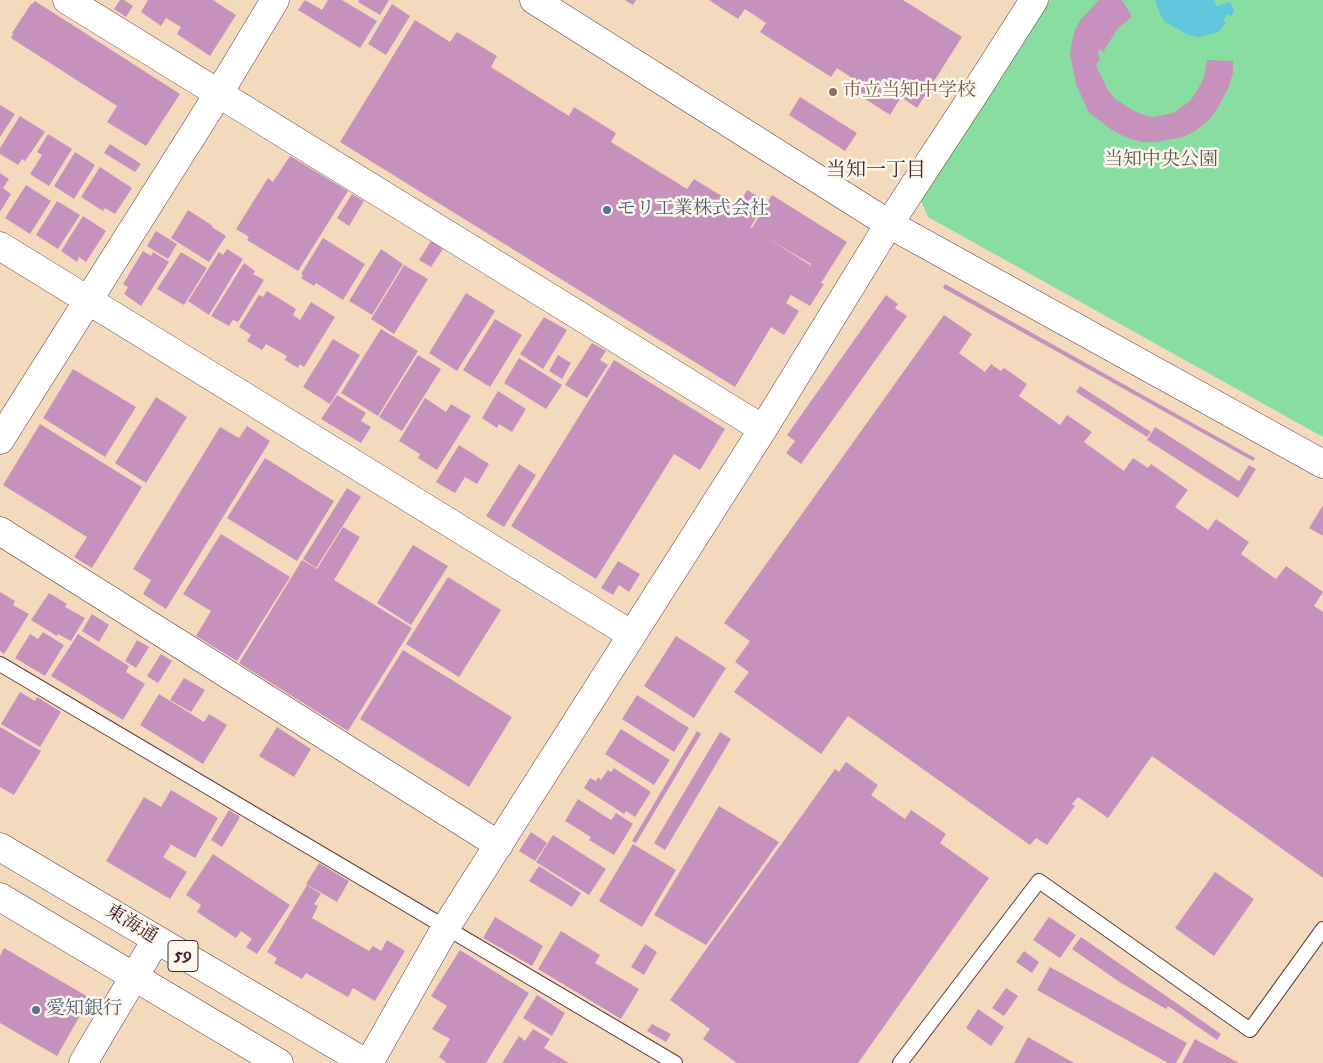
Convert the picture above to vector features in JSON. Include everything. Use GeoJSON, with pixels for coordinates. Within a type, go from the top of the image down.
{"type":"FeatureCollection","features":[{"type":"Feature","properties":{"kind":"street"},"geometry":{"type":"LineString","coordinates":[[67,0],[763,429]]}},
{"type":"Feature","properties":{"kind":"street"},"geometry":{"type":"LineString","coordinates":[[0,440],[219,93],[275,0]]}},
{"type":"Feature","properties":{"kind":"street"},"geometry":{"type":"LineString","coordinates":[[534,0],[889,224],[1323,464]]}},
{"type":"Feature","properties":{"kind":"street"},"geometry":{"type":"LineString","coordinates":[[367,1063],[446,927],[763,429],[889,224],[1034,0]]}},
{"type":"Feature","properties":{"kind":"street"},"geometry":{"type":"LineString","coordinates":[[0,246],[632,635]]}},
{"type":"Feature","properties":{"kind":"street"},"geometry":{"type":"LineString","coordinates":[[0,531],[499,845]]}},
{"type":"Feature","properties":{"kind":"street","name":"東海通"},"geometry":{"type":"LineString","coordinates":[[0,847],[367,1063]]}},
{"type":"Feature","properties":{"kind":"street","name":"59"},"geometry":{"type":"LineString","coordinates":[[0,897],[279,1063]]}},
{"type":"Feature","properties":{"kind":"street"},"geometry":{"type":"LineString","coordinates":[[83,1063],[156,940]]}},
{"type":"Feature","properties":{"kind":"lane"},"geometry":{"type":"LineString","coordinates":[[0,664],[675,1063]]}},
{"type":"Feature","properties":{"kind":"lane"},"geometry":{"type":"LineString","coordinates":[[900,1063],[1039,881],[1250,1030],[1323,929]]}},
{"type":"Feature","properties":{"kind":"green space","name":"当知中央公園"},"geometry":{"type":"Polygon","coordinates":[[[1050,0],[1323,0],[1323,437],[928,217],[921,201],[1050,0]]]}},
{"type":"Feature","properties":{"kind":"water"},"geometry":{"type":"Polygon","coordinates":[[[1155,0],[1213,0],[1217,6],[1230,2],[1234,11],[1231,16],[1227,14],[1223,21],[1226,23],[1218,32],[1199,37],[1189,35],[1165,22],[1155,0]]]}},
{"type":"Feature","properties":{"kind":"building"},"geometry":{"type":"Polygon","coordinates":[[[120,0],[124,0],[133,6],[126,17],[114,9],[120,0]]]}},
{"type":"Feature","properties":{"kind":"building"},"geometry":{"type":"Polygon","coordinates":[[[148,0],[213,0],[236,15],[210,56],[177,34],[181,27],[166,18],[161,26],[141,12],[148,0]]]}},
{"type":"Feature","properties":{"kind":"building"},"geometry":{"type":"Polygon","coordinates":[[[305,0],[322,10],[328,0],[342,0],[377,21],[360,48],[298,10],[305,0]]]}},
{"type":"Feature","properties":{"kind":"building"},"geometry":{"type":"Polygon","coordinates":[[[359,0],[389,0],[380,15],[358,2],[359,0]]]}},
{"type":"Feature","properties":{"kind":"building"},"geometry":{"type":"Polygon","coordinates":[[[625,0],[636,0],[633,5],[625,0]]]}},
{"type":"Feature","properties":{"kind":"building"},"geometry":{"type":"Polygon","coordinates":[[[709,0],[903,0],[962,37],[917,108],[901,97],[890,115],[853,91],[858,82],[837,68],[831,77],[760,32],[766,23],[745,9],[738,19],[709,0]]]}},
{"type":"Feature","properties":{"kind":"building"},"geometry":{"type":"Polygon","coordinates":[[[1099,0],[1122,0],[1132,17],[1118,28],[1103,52],[1099,49],[1098,55],[1100,59],[1096,66],[1108,90],[1115,99],[1134,111],[1154,117],[1173,113],[1189,102],[1195,94],[1202,82],[1207,60],[1233,61],[1233,73],[1229,86],[1216,111],[1207,122],[1183,137],[1156,142],[1143,142],[1115,132],[1089,113],[1076,84],[1070,55],[1075,30],[1081,19],[1099,0]]]}},
{"type":"Feature","properties":{"kind":"building"},"geometry":{"type":"Polygon","coordinates":[[[35,1],[180,94],[146,146],[107,122],[117,106],[11,38],[12,33],[35,1]]]}},
{"type":"Feature","properties":{"kind":"building"},"geometry":{"type":"Polygon","coordinates":[[[392,4],[410,16],[386,55],[368,44],[392,4]]]}},
{"type":"Feature","properties":{"kind":"building"},"geometry":{"type":"Polygon","coordinates":[[[415,20],[450,42],[457,32],[497,56],[491,67],[569,116],[574,107],[616,133],[611,142],[687,189],[694,179],[738,206],[747,190],[766,201],[750,228],[752,228],[772,195],[847,242],[821,283],[824,284],[810,306],[791,295],[786,303],[799,311],[784,335],[771,327],[735,387],[340,142],[415,20]],[[767,238],[810,265],[807,271],[811,264],[767,238]]]}},
{"type":"Feature","properties":{"kind":"building"},"geometry":{"type":"Polygon","coordinates":[[[800,97],[857,133],[845,151],[789,115],[800,97]]]}},
{"type":"Feature","properties":{"kind":"building"},"geometry":{"type":"Polygon","coordinates":[[[0,105],[15,114],[0,137],[0,105]]]}},
{"type":"Feature","properties":{"kind":"building"},"geometry":{"type":"Polygon","coordinates":[[[20,116],[45,132],[25,161],[22,159],[18,165],[0,154],[0,148],[20,116]]]}},
{"type":"Feature","properties":{"kind":"building"},"geometry":{"type":"Polygon","coordinates":[[[48,134],[72,149],[49,186],[30,174],[42,155],[37,152],[48,134]]]}},
{"type":"Feature","properties":{"kind":"building"},"geometry":{"type":"Polygon","coordinates":[[[110,144],[141,164],[135,172],[104,153],[110,144]]]}},
{"type":"Feature","properties":{"kind":"building"},"geometry":{"type":"Polygon","coordinates":[[[75,152],[95,165],[74,199],[54,186],[75,152]]]}},
{"type":"Feature","properties":{"kind":"building"},"geometry":{"type":"Polygon","coordinates":[[[290,156],[348,191],[298,271],[247,240],[249,237],[236,229],[268,178],[273,182],[290,156]]]}},
{"type":"Feature","properties":{"kind":"building"},"geometry":{"type":"Polygon","coordinates":[[[100,167],[132,188],[115,214],[105,208],[103,211],[81,197],[100,167]]]}},
{"type":"Feature","properties":{"kind":"building"},"geometry":{"type":"Polygon","coordinates":[[[0,173],[9,179],[3,188],[11,194],[0,212],[0,173]]]}},
{"type":"Feature","properties":{"kind":"building"},"geometry":{"type":"Polygon","coordinates":[[[26,185],[51,201],[30,234],[5,218],[26,185]]]}},
{"type":"Feature","properties":{"kind":"building"},"geometry":{"type":"Polygon","coordinates":[[[352,194],[364,201],[349,226],[337,218],[352,194]]]}},
{"type":"Feature","properties":{"kind":"building"},"geometry":{"type":"Polygon","coordinates":[[[57,201],[80,215],[58,249],[36,235],[57,201]]]}},
{"type":"Feature","properties":{"kind":"building"},"geometry":{"type":"Polygon","coordinates":[[[188,210],[226,236],[209,262],[171,238],[188,210]]]}},
{"type":"Feature","properties":{"kind":"building"},"geometry":{"type":"Polygon","coordinates":[[[83,216],[106,231],[86,262],[79,257],[77,262],[61,251],[83,216]]]}},
{"type":"Feature","properties":{"kind":"building"},"geometry":{"type":"Polygon","coordinates":[[[156,231],[177,244],[168,259],[147,246],[156,231]]]}},
{"type":"Feature","properties":{"kind":"building"},"geometry":{"type":"Polygon","coordinates":[[[323,238],[365,264],[343,300],[316,283],[314,286],[301,278],[303,275],[301,274],[323,238]]]}},
{"type":"Feature","properties":{"kind":"building"},"geometry":{"type":"Polygon","coordinates":[[[431,241],[443,249],[431,267],[419,260],[431,241]]]}},
{"type":"Feature","properties":{"kind":"building"},"geometry":{"type":"Polygon","coordinates":[[[227,249],[243,259],[209,315],[188,301],[219,252],[223,255],[227,249]]]}},
{"type":"Feature","properties":{"kind":"building"},"geometry":{"type":"Polygon","coordinates":[[[381,249],[403,264],[372,315],[349,301],[381,249]]]}},
{"type":"Feature","properties":{"kind":"building"},"geometry":{"type":"Polygon","coordinates":[[[143,251],[151,256],[153,252],[169,262],[141,306],[124,294],[128,287],[123,284],[143,251]]]}},
{"type":"Feature","properties":{"kind":"building"},"geometry":{"type":"Polygon","coordinates":[[[181,252],[207,268],[184,305],[157,289],[181,252]]]}},
{"type":"Feature","properties":{"kind":"building"},"geometry":{"type":"Polygon","coordinates":[[[244,263],[255,271],[253,274],[264,280],[238,322],[233,320],[229,326],[211,316],[244,263]]]}},
{"type":"Feature","properties":{"kind":"building"},"geometry":{"type":"Polygon","coordinates":[[[404,265],[428,279],[394,334],[371,319],[404,265]]]}},
{"type":"Feature","properties":{"kind":"building"},"geometry":{"type":"Polygon","coordinates":[[[945,284],[1255,458],[1253,461],[943,288],[945,284]]]}},
{"type":"Feature","properties":{"kind":"building"},"geometry":{"type":"Polygon","coordinates":[[[267,291],[296,309],[293,315],[300,320],[311,302],[335,317],[304,367],[300,364],[298,368],[285,360],[287,356],[266,344],[262,350],[247,341],[251,335],[239,327],[259,295],[263,297],[267,291]]]}},
{"type":"Feature","properties":{"kind":"building"},"geometry":{"type":"Polygon","coordinates":[[[466,293],[495,311],[457,371],[429,353],[466,293]]]}},
{"type":"Feature","properties":{"kind":"building"},"geometry":{"type":"Polygon","coordinates":[[[886,295],[898,304],[895,308],[907,316],[801,464],[786,453],[795,441],[787,435],[886,295]]]}},
{"type":"Feature","properties":{"kind":"building"},"geometry":{"type":"Polygon","coordinates":[[[944,315],[972,334],[959,353],[985,372],[991,364],[1001,371],[1004,368],[1027,384],[1019,396],[1060,425],[1067,415],[1092,432],[1084,442],[1124,471],[1133,458],[1148,468],[1151,464],[1188,490],[1175,507],[1208,530],[1216,519],[1249,542],[1241,554],[1276,579],[1286,566],[1323,592],[1314,606],[1323,612],[1323,878],[1152,756],[1108,818],[1078,797],[1072,804],[1075,806],[1047,845],[1036,838],[1030,845],[848,716],[821,754],[734,692],[749,672],[735,662],[750,641],[724,623],[944,315]]]}},
{"type":"Feature","properties":{"kind":"building"},"geometry":{"type":"Polygon","coordinates":[[[544,317],[567,330],[543,369],[520,354],[544,317]]]}},
{"type":"Feature","properties":{"kind":"building"},"geometry":{"type":"Polygon","coordinates":[[[495,319],[522,335],[490,387],[463,370],[495,319]]]}},
{"type":"Feature","properties":{"kind":"building"},"geometry":{"type":"Polygon","coordinates":[[[381,329],[418,351],[378,416],[341,393],[381,329]]]}},
{"type":"Feature","properties":{"kind":"building"},"geometry":{"type":"Polygon","coordinates":[[[333,339],[360,355],[330,404],[303,387],[333,339]]]}},
{"type":"Feature","properties":{"kind":"building"},"geometry":{"type":"Polygon","coordinates":[[[592,343],[606,351],[600,360],[608,365],[587,398],[565,385],[592,343]]]}},
{"type":"Feature","properties":{"kind":"building"},"geometry":{"type":"Polygon","coordinates":[[[418,355],[441,369],[402,431],[379,417],[418,355]]]}},
{"type":"Feature","properties":{"kind":"building"},"geometry":{"type":"Polygon","coordinates":[[[558,355],[571,363],[562,379],[549,371],[558,355]]]}},
{"type":"Feature","properties":{"kind":"building"},"geometry":{"type":"Polygon","coordinates":[[[519,358],[562,385],[546,409],[504,383],[519,358]]]}},
{"type":"Feature","properties":{"kind":"building"},"geometry":{"type":"Polygon","coordinates":[[[614,360],[725,429],[700,470],[674,454],[596,579],[511,526],[614,360]]]}},
{"type":"Feature","properties":{"kind":"building"},"geometry":{"type":"Polygon","coordinates":[[[73,369],[136,407],[105,457],[43,418],[73,369]]]}},
{"type":"Feature","properties":{"kind":"building"},"geometry":{"type":"Polygon","coordinates":[[[1080,386],[1151,432],[1147,437],[1076,392],[1080,386]]]}},
{"type":"Feature","properties":{"kind":"building"},"geometry":{"type":"Polygon","coordinates":[[[498,391],[526,409],[512,432],[499,424],[497,428],[482,418],[498,391]]]}},
{"type":"Feature","properties":{"kind":"building"},"geometry":{"type":"Polygon","coordinates":[[[337,395],[366,413],[361,421],[371,427],[361,443],[321,419],[337,395]]]}},
{"type":"Feature","properties":{"kind":"building"},"geometry":{"type":"Polygon","coordinates":[[[156,397],[187,417],[146,483],[115,463],[156,397]]]}},
{"type":"Feature","properties":{"kind":"building"},"geometry":{"type":"Polygon","coordinates":[[[425,398],[446,412],[451,404],[471,416],[437,470],[418,458],[420,454],[399,441],[425,398]]]}},
{"type":"Feature","properties":{"kind":"building"},"geometry":{"type":"Polygon","coordinates":[[[40,424],[142,487],[92,568],[74,557],[87,537],[3,485],[40,424]]]}},
{"type":"Feature","properties":{"kind":"building"},"geometry":{"type":"Polygon","coordinates":[[[247,426],[270,441],[166,609],[143,594],[151,580],[133,569],[220,427],[239,438],[247,426]]]}},
{"type":"Feature","properties":{"kind":"building"},"geometry":{"type":"Polygon","coordinates":[[[1155,427],[1239,481],[1249,465],[1256,469],[1238,498],[1147,440],[1155,427]]]}},
{"type":"Feature","properties":{"kind":"building"},"geometry":{"type":"Polygon","coordinates":[[[459,445],[489,464],[477,484],[465,477],[455,493],[436,482],[459,445]]]}},
{"type":"Feature","properties":{"kind":"building"},"geometry":{"type":"Polygon","coordinates":[[[265,458],[334,501],[297,561],[227,518],[265,458]]]}},
{"type":"Feature","properties":{"kind":"building"},"geometry":{"type":"Polygon","coordinates":[[[519,464],[536,475],[504,527],[486,516],[519,464]]]}},
{"type":"Feature","properties":{"kind":"building"},"geometry":{"type":"Polygon","coordinates":[[[347,488],[361,497],[316,568],[303,559],[347,488]]]}},
{"type":"Feature","properties":{"kind":"building"},"geometry":{"type":"Polygon","coordinates":[[[1323,505],[1323,536],[1309,528],[1323,505]]]}},
{"type":"Feature","properties":{"kind":"building"},"geometry":{"type":"Polygon","coordinates":[[[343,527],[360,537],[334,580],[412,628],[348,731],[239,663],[302,560],[317,569],[343,527]]]}},
{"type":"Feature","properties":{"kind":"building"},"geometry":{"type":"Polygon","coordinates":[[[221,534],[290,577],[237,661],[196,636],[211,611],[183,594],[221,534]]]}},
{"type":"Feature","properties":{"kind":"building"},"geometry":{"type":"Polygon","coordinates":[[[413,545],[448,566],[411,625],[377,603],[413,545]]]}},
{"type":"Feature","properties":{"kind":"building"},"geometry":{"type":"Polygon","coordinates":[[[618,561],[640,574],[629,592],[619,585],[613,595],[601,588],[618,561]]]}},
{"type":"Feature","properties":{"kind":"building"},"geometry":{"type":"Polygon","coordinates":[[[448,577],[501,610],[459,677],[406,644],[448,577]]]}},
{"type":"Feature","properties":{"kind":"building"},"geometry":{"type":"Polygon","coordinates":[[[0,592],[15,601],[13,605],[29,614],[4,654],[0,651],[0,592]]]}},
{"type":"Feature","properties":{"kind":"building"},"geometry":{"type":"Polygon","coordinates":[[[49,593],[67,604],[65,607],[85,618],[71,641],[58,634],[57,636],[31,620],[49,593]]]}},
{"type":"Feature","properties":{"kind":"building"},"geometry":{"type":"Polygon","coordinates":[[[92,614],[109,625],[99,642],[82,631],[92,614]]]}},
{"type":"Feature","properties":{"kind":"building"},"geometry":{"type":"Polygon","coordinates":[[[43,632],[64,645],[45,676],[15,658],[30,634],[38,639],[43,632]]]}},
{"type":"Feature","properties":{"kind":"building"},"geometry":{"type":"Polygon","coordinates":[[[78,634],[129,666],[126,672],[145,684],[123,720],[51,676],[78,634]]]}},
{"type":"Feature","properties":{"kind":"building"},"geometry":{"type":"Polygon","coordinates":[[[676,636],[726,668],[694,718],[644,686],[676,636]]]}},
{"type":"Feature","properties":{"kind":"building"},"geometry":{"type":"Polygon","coordinates":[[[137,640],[149,647],[136,668],[125,661],[137,640]]]}},
{"type":"Feature","properties":{"kind":"building"},"geometry":{"type":"Polygon","coordinates":[[[403,650],[512,717],[469,787],[360,719],[403,650]]]}},
{"type":"Feature","properties":{"kind":"building"},"geometry":{"type":"Polygon","coordinates":[[[161,654],[172,661],[158,683],[147,676],[161,654]]]}},
{"type":"Feature","properties":{"kind":"building"},"geometry":{"type":"Polygon","coordinates":[[[184,678],[205,690],[191,712],[170,700],[184,678]]]}},
{"type":"Feature","properties":{"kind":"building"},"geometry":{"type":"Polygon","coordinates":[[[20,692],[35,701],[37,697],[61,712],[40,747],[1,724],[20,692]]]}},
{"type":"Feature","properties":{"kind":"building"},"geometry":{"type":"Polygon","coordinates":[[[159,694],[204,722],[209,714],[227,725],[203,764],[140,725],[159,694]]]}},
{"type":"Feature","properties":{"kind":"building"},"geometry":{"type":"Polygon","coordinates":[[[637,695],[689,728],[674,752],[622,719],[637,695]]]}},
{"type":"Feature","properties":{"kind":"building"},"geometry":{"type":"Polygon","coordinates":[[[0,727],[41,751],[14,795],[0,787],[0,727]]]}},
{"type":"Feature","properties":{"kind":"building"},"geometry":{"type":"Polygon","coordinates":[[[277,727],[311,749],[294,777],[259,756],[277,727]]]}},
{"type":"Feature","properties":{"kind":"building"},"geometry":{"type":"Polygon","coordinates":[[[621,729],[670,760],[654,785],[605,754],[621,729]]]}},
{"type":"Feature","properties":{"kind":"building"},"geometry":{"type":"Polygon","coordinates":[[[697,731],[701,734],[636,843],[632,841],[697,731]]]}},
{"type":"Feature","properties":{"kind":"building"},"geometry":{"type":"Polygon","coordinates":[[[720,732],[731,739],[665,850],[654,843],[720,732]]]}},
{"type":"Feature","properties":{"kind":"building"},"geometry":{"type":"Polygon","coordinates":[[[846,762],[878,785],[871,795],[905,819],[911,810],[946,834],[940,843],[989,878],[858,1063],[737,1063],[703,1039],[710,1029],[670,1000],[835,769],[839,772],[846,762]]]}},
{"type":"Feature","properties":{"kind":"building"},"geometry":{"type":"Polygon","coordinates":[[[614,768],[651,792],[635,817],[626,811],[624,814],[584,788],[590,778],[596,781],[598,777],[601,780],[608,770],[611,772],[614,768]]]}},
{"type":"Feature","properties":{"kind":"building"},"geometry":{"type":"Polygon","coordinates":[[[171,790],[218,818],[195,858],[163,840],[171,845],[163,857],[187,872],[170,899],[106,861],[144,797],[161,807],[171,790]]]}},
{"type":"Feature","properties":{"kind":"building"},"geometry":{"type":"Polygon","coordinates":[[[578,799],[611,820],[616,813],[633,824],[614,855],[589,840],[591,837],[565,821],[578,799]]]}},
{"type":"Feature","properties":{"kind":"building"},"geometry":{"type":"Polygon","coordinates":[[[719,806],[779,842],[706,945],[654,915],[719,806]]]}},
{"type":"Feature","properties":{"kind":"building"},"geometry":{"type":"Polygon","coordinates":[[[229,810],[240,817],[222,847],[211,840],[229,810]]]}},
{"type":"Feature","properties":{"kind":"building"},"geometry":{"type":"Polygon","coordinates":[[[531,832],[547,843],[535,861],[519,851],[531,832]]]}},
{"type":"Feature","properties":{"kind":"building"},"geometry":{"type":"Polygon","coordinates":[[[553,835],[606,869],[589,895],[536,862],[553,835]]]}},
{"type":"Feature","properties":{"kind":"building"},"geometry":{"type":"Polygon","coordinates":[[[633,844],[676,870],[642,927],[599,901],[633,844]]]}},
{"type":"Feature","properties":{"kind":"building"},"geometry":{"type":"Polygon","coordinates":[[[213,854],[290,905],[257,954],[246,947],[252,939],[241,931],[236,938],[197,912],[201,905],[186,895],[213,854]]]}},
{"type":"Feature","properties":{"kind":"building"},"geometry":{"type":"Polygon","coordinates":[[[319,863],[349,881],[337,902],[306,884],[319,863]]]}},
{"type":"Feature","properties":{"kind":"building"},"geometry":{"type":"Polygon","coordinates":[[[539,866],[581,893],[572,907],[529,881],[539,866]]]}},
{"type":"Feature","properties":{"kind":"building"},"geometry":{"type":"Polygon","coordinates":[[[1215,872],[1254,899],[1214,956],[1175,928],[1215,872]]]}},
{"type":"Feature","properties":{"kind":"building"},"geometry":{"type":"Polygon","coordinates":[[[307,885],[321,894],[314,904],[318,906],[312,918],[369,951],[373,946],[381,951],[387,940],[405,951],[375,1001],[353,988],[348,997],[306,973],[302,979],[274,963],[277,958],[267,952],[307,885]]]}},
{"type":"Feature","properties":{"kind":"building"},"geometry":{"type":"Polygon","coordinates":[[[495,917],[543,946],[532,966],[483,938],[495,917]]]}},
{"type":"Feature","properties":{"kind":"building"},"geometry":{"type":"Polygon","coordinates":[[[1049,917],[1076,935],[1060,958],[1033,940],[1049,917]]]}},
{"type":"Feature","properties":{"kind":"building"},"geometry":{"type":"Polygon","coordinates":[[[561,931],[600,955],[595,963],[639,989],[621,1019],[538,969],[561,931]]]}},
{"type":"Feature","properties":{"kind":"building"},"geometry":{"type":"Polygon","coordinates":[[[1081,937],[1221,1034],[1217,1040],[1168,1006],[1166,1009],[1121,983],[1072,949],[1081,937]]]}},
{"type":"Feature","properties":{"kind":"building"},"geometry":{"type":"Polygon","coordinates":[[[645,944],[657,952],[644,975],[631,967],[645,944]]]}},
{"type":"Feature","properties":{"kind":"building"},"geometry":{"type":"Polygon","coordinates":[[[4,948],[90,998],[57,1056],[0,1023],[0,956],[4,948]]]}},
{"type":"Feature","properties":{"kind":"building"},"geometry":{"type":"Polygon","coordinates":[[[460,950],[529,993],[486,1063],[447,1063],[439,1057],[450,1039],[432,1029],[447,1006],[431,996],[460,950]]]}},
{"type":"Feature","properties":{"kind":"building"},"geometry":{"type":"Polygon","coordinates":[[[1024,951],[1039,962],[1032,973],[1016,962],[1024,951]]]}},
{"type":"Feature","properties":{"kind":"building"},"geometry":{"type":"Polygon","coordinates":[[[1050,967],[1187,1043],[1176,1063],[1168,1063],[1037,990],[1050,967]]]}},
{"type":"Feature","properties":{"kind":"building"},"geometry":{"type":"Polygon","coordinates":[[[1006,988],[1018,996],[1004,1016],[992,1008],[1006,988]]]}},
{"type":"Feature","properties":{"kind":"building"},"geometry":{"type":"Polygon","coordinates":[[[537,995],[565,1013],[552,1036],[523,1018],[537,995]]]}},
{"type":"Feature","properties":{"kind":"building"},"geometry":{"type":"Polygon","coordinates":[[[978,1009],[1004,1027],[991,1046],[966,1028],[978,1009]]]}},
{"type":"Feature","properties":{"kind":"building"},"geometry":{"type":"Polygon","coordinates":[[[652,1024],[671,1034],[666,1042],[647,1031],[652,1024]]]}},
{"type":"Feature","properties":{"kind":"building"},"geometry":{"type":"Polygon","coordinates":[[[533,1029],[550,1039],[544,1048],[569,1063],[502,1063],[519,1036],[525,1041],[533,1029]]]}},
{"type":"Feature","properties":{"kind":"building"},"geometry":{"type":"Polygon","coordinates":[[[1028,1037],[1074,1063],[1014,1063],[1028,1037]]]}},
{"type":"Feature","properties":{"kind":"building"},"geometry":{"type":"Polygon","coordinates":[[[1195,1039],[1239,1063],[1182,1063],[1195,1039]]]}},
{"type":"Feature","properties":{"kind":"place","name":"市立当知中学校"},"geometry":{"type":"Point","coordinates":[833,92]}},
{"type":"Feature","properties":{"kind":"place","name":"モリ工業株式会社"},"geometry":{"type":"Point","coordinates":[607,210]}},
{"type":"Feature","properties":{"kind":"place","name":"愛知銀行"},"geometry":{"type":"Point","coordinates":[36,1010]}},
{"type":"Feature","properties":{"kind":"district","name":"当知一丁目"},"geometry":{"type":"Point","coordinates":[876,172]}}]}
